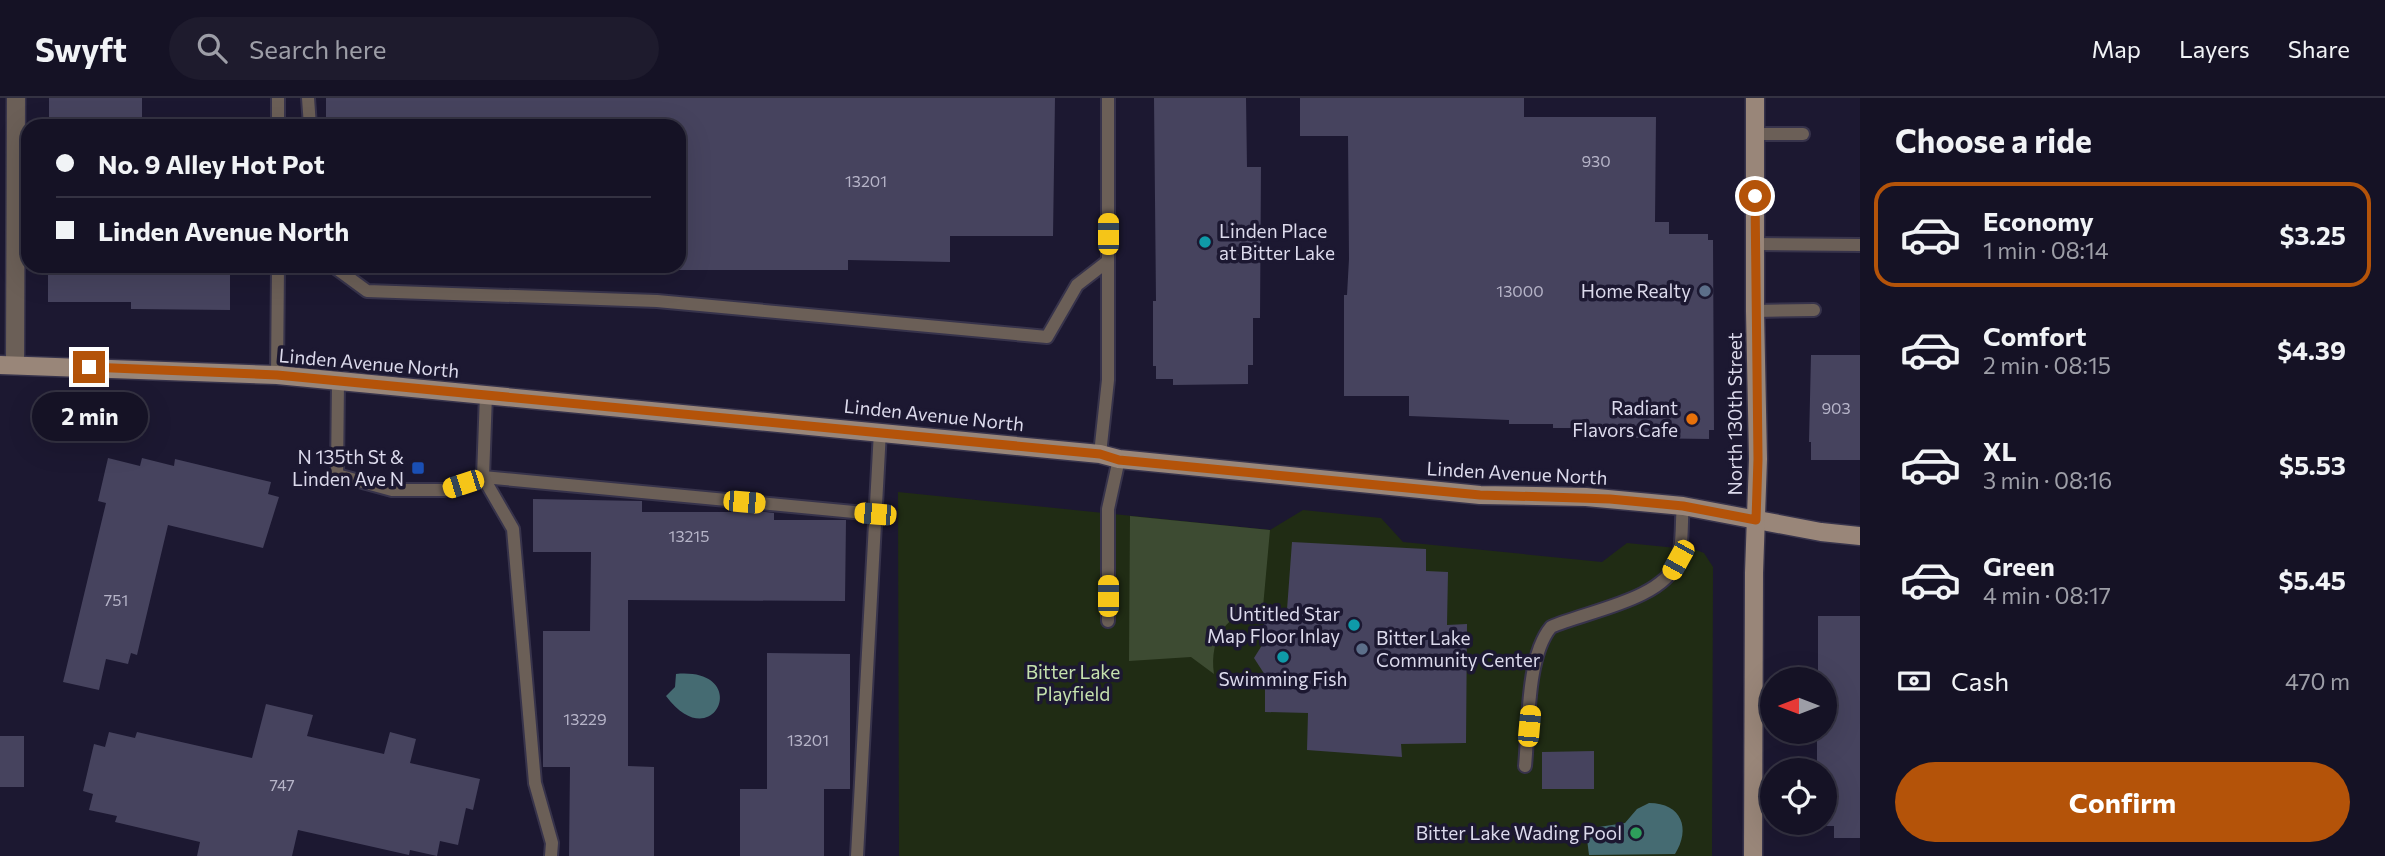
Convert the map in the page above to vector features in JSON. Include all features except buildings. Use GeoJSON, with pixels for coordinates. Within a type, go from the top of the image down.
{"type":"FeatureCollection","features":[{"type":"Feature","properties":{"kind":"street"},"geometry":{"type":"LineString","coordinates":[[8,365],[16,98]]}},
{"type":"Feature","properties":{"kind":"street","name":"North 130th Street"},"geometry":{"type":"LineString","coordinates":[[1753,856],[1758,459],[1755,98]]}},
{"type":"Feature","properties":{"kind":"street","name":"Linden Avenue North"},"geometry":{"type":"LineString","coordinates":[[8,365],[277,375],[486,394],[880,431],[1100,454],[1119,460],[1480,495],[1586,497],[1683,506],[1860,536]]}},
{"type":"Feature","properties":{"kind":"lane"},"geometry":{"type":"LineString","coordinates":[[278,98],[278,119]]}},
{"type":"Feature","properties":{"kind":"lane"},"geometry":{"type":"LineString","coordinates":[[308,98],[310,119]]}},
{"type":"Feature","properties":{"kind":"lane"},"geometry":{"type":"LineString","coordinates":[[1100,454],[1108,380],[1108,98]]}},
{"type":"Feature","properties":{"kind":"lane"},"geometry":{"type":"LineString","coordinates":[[1755,134],[1803,134]]}},
{"type":"Feature","properties":{"kind":"lane"},"geometry":{"type":"LineString","coordinates":[[1755,244],[1860,245]]}},
{"type":"Feature","properties":{"kind":"lane"},"geometry":{"type":"LineString","coordinates":[[343,273],[367,291],[657,301],[1047,337],[1077,285],[1108,261]]}},
{"type":"Feature","properties":{"kind":"lane"},"geometry":{"type":"LineString","coordinates":[[277,375],[278,273]]}},
{"type":"Feature","properties":{"kind":"lane"},"geometry":{"type":"LineString","coordinates":[[1755,311],[1814,310]]}},
{"type":"Feature","properties":{"kind":"lane"},"geometry":{"type":"LineString","coordinates":[[338,381],[337,475],[393,490],[444,490],[483,477],[875,514]]}},
{"type":"Feature","properties":{"kind":"lane"},"geometry":{"type":"LineString","coordinates":[[486,394],[483,477],[513,529],[535,783],[552,843],[551,856]]}},
{"type":"Feature","properties":{"kind":"lane"},"geometry":{"type":"LineString","coordinates":[[858,856],[880,431]]}},
{"type":"Feature","properties":{"kind":"lane"},"geometry":{"type":"LineString","coordinates":[[1108,621],[1108,509],[1119,460]]}},
{"type":"Feature","properties":{"kind":"lane"},"geometry":{"type":"LineString","coordinates":[[1525,766],[1534,669],[1542,638],[1552,627],[1648,592],[1667,579],[1678,560],[1683,506]]}},
{"type":"Feature","properties":{"kind":"green space","name":"Bitter Lake Playfield"},"geometry":{"type":"Polygon","coordinates":[[[898,492],[1270,530],[1303,510],[1381,518],[1403,542],[1602,562],[1627,543],[1704,553],[1713,567],[1712,856],[899,856],[898,492]]]}},
{"type":"Feature","properties":{"kind":"shaded area"},"geometry":{"type":"Polygon","coordinates":[[[1130,516],[1270,530],[1263,607],[1239,615],[1223,629],[1214,649],[1214,674],[1191,657],[1129,661],[1130,516]]]}},
{"type":"Feature","properties":{"kind":"shaded area"},"geometry":{"type":"Polygon","coordinates":[[[676,674],[700,676],[714,683],[720,695],[718,706],[711,715],[699,719],[683,713],[666,696],[675,687],[676,674]]]}},
{"type":"Feature","properties":{"kind":"shaded area","name":"Bitter Lake Wading Pool"},"geometry":{"type":"Polygon","coordinates":[[[1649,803],[1669,807],[1680,819],[1682,835],[1675,854],[1589,855],[1587,839],[1592,828],[1625,823],[1637,809],[1649,803]]]}},
{"type":"Feature","properties":{"kind":"place","name":"Linden Place at Bitter Lake"},"geometry":{"type":"Point","coordinates":[1205,242]}},
{"type":"Feature","properties":{"kind":"place","name":"Home Realty"},"geometry":{"type":"Point","coordinates":[1705,291]}},
{"type":"Feature","properties":{"kind":"place","name":"Radiant Flavors Cafe"},"geometry":{"type":"Point","coordinates":[1692,419]}},
{"type":"Feature","properties":{"kind":"place","name":"N 135th St & Linden Ave N"},"geometry":{"type":"Point","coordinates":[418,468]}},
{"type":"Feature","properties":{"kind":"place","name":"Untitled Star Map Floor Inlay"},"geometry":{"type":"Point","coordinates":[1354,625]}},
{"type":"Feature","properties":{"kind":"place","name":"Bitter Lake Community Center"},"geometry":{"type":"Point","coordinates":[1362,649]}},
{"type":"Feature","properties":{"kind":"place","name":"Swimming Fish"},"geometry":{"type":"Point","coordinates":[1283,657]}},
{"type":"Feature","properties":{"kind":"place","name":"Bitter Lake Wading Pool"},"geometry":{"type":"Point","coordinates":[1636,833]}},
{"type":"Feature","properties":{"kind":"route"},"geometry":{"type":"LineString","coordinates":[[89,367],[277,375],[900,433],[1100,454],[1119,460],[1480,495],[1586,497],[1683,506],[1756,520],[1758,459],[1755,196]]}}]}
